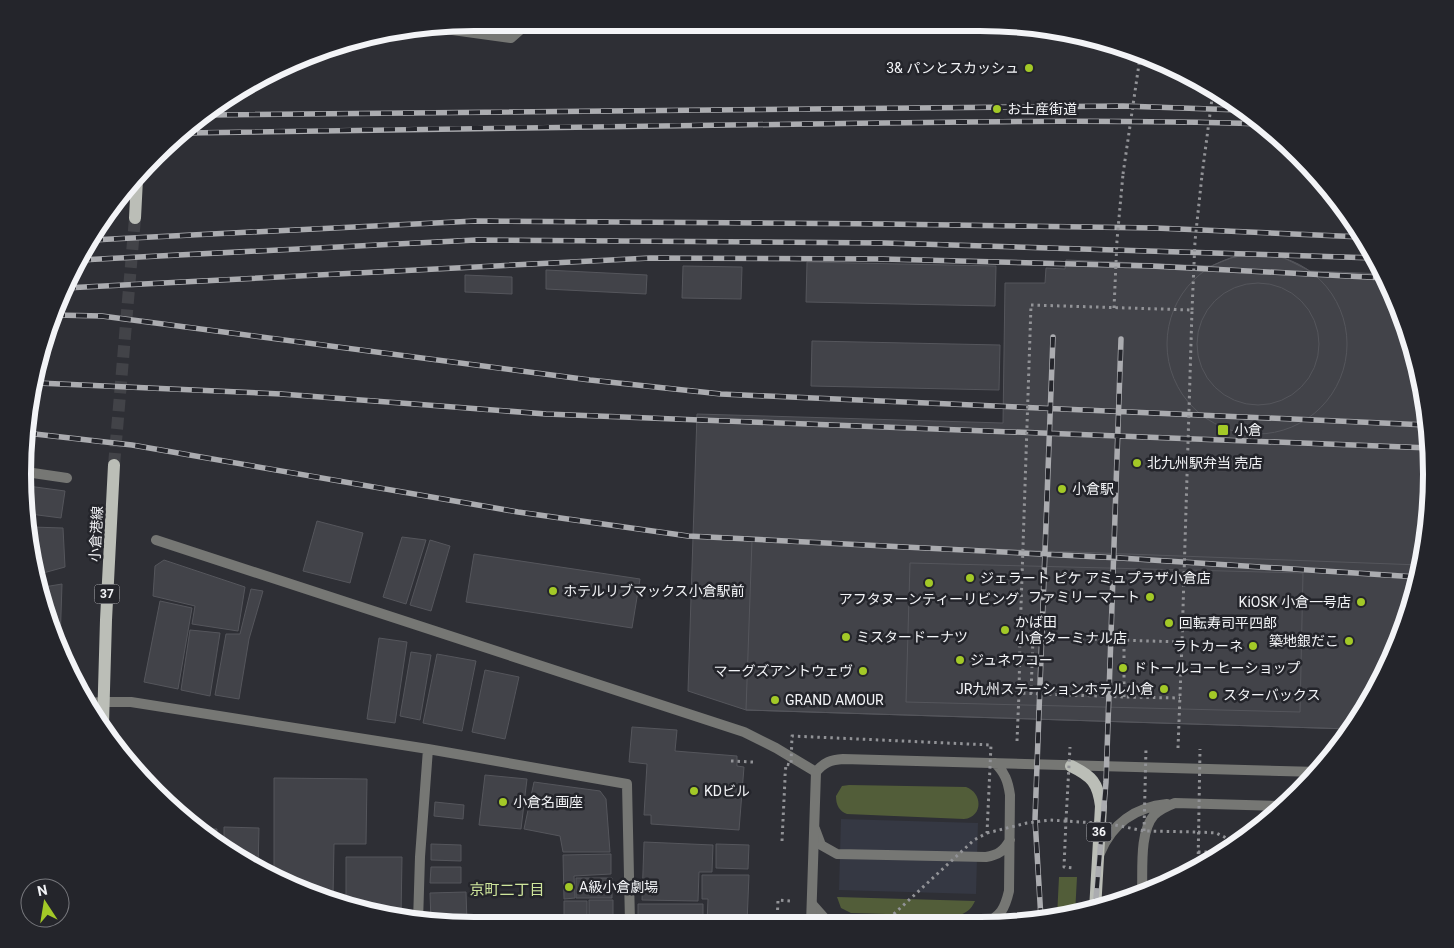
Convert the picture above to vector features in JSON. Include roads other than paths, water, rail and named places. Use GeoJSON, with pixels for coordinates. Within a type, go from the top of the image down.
{"type":"FeatureCollection","features":[{"type":"Feature","properties":{"kind":"main road"},"geometry":{"type":"LineString","coordinates":[[134,218],[136,188]]}},
{"type":"Feature","properties":{"kind":"main road","name":"小倉港線"},"geometry":{"type":"LineString","coordinates":[[103,715],[114,465]]}},
{"type":"Feature","properties":{"kind":"main road","name":"36"},"geometry":{"type":"LineString","coordinates":[[1072,766],[1085,773],[1092,780],[1100,796],[1095,902]]}},
{"type":"Feature","properties":{"kind":"street"},"geometry":{"type":"LineString","coordinates":[[463,31],[512,38],[519,31]]}},
{"type":"Feature","properties":{"kind":"street"},"geometry":{"type":"LineString","coordinates":[[31,473],[67,478]]}},
{"type":"Feature","properties":{"kind":"street"},"geometry":{"type":"LineString","coordinates":[[156,540],[744,732],[776,748],[816,772]]}},
{"type":"Feature","properties":{"kind":"street"},"geometry":{"type":"LineString","coordinates":[[95,702],[131,702],[428,749],[627,784],[630,917]]}},
{"type":"Feature","properties":{"kind":"street"},"geometry":{"type":"LineString","coordinates":[[418,913],[420,858],[428,749]]}},
{"type":"Feature","properties":{"kind":"street"},"geometry":{"type":"LineString","coordinates":[[811,917],[816,772],[830,760],[995,762],[1072,766],[1308,772]]}},
{"type":"Feature","properties":{"kind":"street"},"geometry":{"type":"LineString","coordinates":[[995,762],[1004,771],[1010,794],[1009,891],[1006,903],[997,916]]}},
{"type":"Feature","properties":{"kind":"street"},"geometry":{"type":"LineString","coordinates":[[1142,885],[1146,831],[1153,816],[1163,808],[1175,803]]}},
{"type":"Feature","properties":{"kind":"street"},"geometry":{"type":"LineString","coordinates":[[1098,858],[1104,843],[1112,831],[1132,814],[1142,809],[1175,803],[1273,806]]}},
{"type":"Feature","properties":{"kind":"street"},"geometry":{"type":"LineString","coordinates":[[814,827],[821,845],[836,854],[986,857],[996,855],[1005,849],[1010,840]]}},
{"type":"Feature","properties":{"kind":"street"},"geometry":{"type":"LineString","coordinates":[[812,904],[824,917]]}},
{"type":"Feature","properties":{"kind":"tunnel"},"geometry":{"type":"LineString","coordinates":[[114,465],[135,218]]}},
{"type":"Feature","properties":{"kind":"railway"},"geometry":{"type":"LineString","coordinates":[[215,115],[1123,106],[1231,110]]}},
{"type":"Feature","properties":{"kind":"railway"},"geometry":{"type":"LineString","coordinates":[[192,133],[1091,121],[1251,124]]}},
{"type":"Feature","properties":{"kind":"railway"},"geometry":{"type":"LineString","coordinates":[[99,240],[475,221],[1155,228],[1353,237]]}},
{"type":"Feature","properties":{"kind":"railway"},"geometry":{"type":"LineString","coordinates":[[87,260],[476,240],[885,243],[1366,258]]}},
{"type":"Feature","properties":{"kind":"railway"},"geometry":{"type":"LineString","coordinates":[[73,288],[650,258],[883,259],[1151,266],[1377,278]]}},
{"type":"Feature","properties":{"kind":"railway"},"geometry":{"type":"LineString","coordinates":[[61,315],[102,316],[590,380],[721,394],[1420,425]]}},
{"type":"Feature","properties":{"kind":"railway"},"geometry":{"type":"LineString","coordinates":[[1041,913],[1035,819],[1053,337]]}},
{"type":"Feature","properties":{"kind":"railway"},"geometry":{"type":"LineString","coordinates":[[1096,902],[1106,782],[1121,339]]}},
{"type":"Feature","properties":{"kind":"railway"},"geometry":{"type":"LineString","coordinates":[[41,383],[281,394],[546,414],[1422,448]]}},
{"type":"Feature","properties":{"kind":"railway"},"geometry":{"type":"LineString","coordinates":[[33,434],[132,445],[518,512],[688,536],[1120,558],[1411,577]]}},
{"type":"Feature","properties":{"kind":"place","name":"3& パンとスカッシュ"},"geometry":{"type":"Point","coordinates":[1029,68]}},
{"type":"Feature","properties":{"kind":"place","name":"お土産街道"},"geometry":{"type":"Point","coordinates":[997,109]}},
{"type":"Feature","properties":{"kind":"place","name":"小倉"},"geometry":{"type":"Point","coordinates":[1223,430]}},
{"type":"Feature","properties":{"kind":"place","name":"北九州駅弁当 売店"},"geometry":{"type":"Point","coordinates":[1137,463]}},
{"type":"Feature","properties":{"kind":"place","name":"小倉駅"},"geometry":{"type":"Point","coordinates":[1062,489]}},
{"type":"Feature","properties":{"kind":"place","name":"ジェラート ピケ アミュプラザ小倉店"},"geometry":{"type":"Point","coordinates":[970,578]}},
{"type":"Feature","properties":{"kind":"place","name":"アフタヌーンティーリビング"},"geometry":{"type":"Point","coordinates":[929,583]}},
{"type":"Feature","properties":{"kind":"place","name":"ホテルリブマックス小倉駅前"},"geometry":{"type":"Point","coordinates":[553,591]}},
{"type":"Feature","properties":{"kind":"place","name":"ファミリーマート"},"geometry":{"type":"Point","coordinates":[1150,597]}},
{"type":"Feature","properties":{"kind":"place","name":"KiOSK 小倉一号店"},"geometry":{"type":"Point","coordinates":[1361,602]}},
{"type":"Feature","properties":{"kind":"place","name":"回転寿司平四郎"},"geometry":{"type":"Point","coordinates":[1169,623]}},
{"type":"Feature","properties":{"kind":"place","name":"かば田 小倉ターミナル店"},"geometry":{"type":"Point","coordinates":[1005,630]}},
{"type":"Feature","properties":{"kind":"place","name":"ミスタードーナツ"},"geometry":{"type":"Point","coordinates":[846,637]}},
{"type":"Feature","properties":{"kind":"place","name":"築地銀だこ"},"geometry":{"type":"Point","coordinates":[1349,641]}},
{"type":"Feature","properties":{"kind":"place","name":"ラトカーネ"},"geometry":{"type":"Point","coordinates":[1253,646]}},
{"type":"Feature","properties":{"kind":"place","name":"ジュネワコー"},"geometry":{"type":"Point","coordinates":[960,660]}},
{"type":"Feature","properties":{"kind":"place","name":"ドトールコーヒーショップ"},"geometry":{"type":"Point","coordinates":[1123,668]}},
{"type":"Feature","properties":{"kind":"place","name":"マーグズアントウェヴ"},"geometry":{"type":"Point","coordinates":[863,671]}},
{"type":"Feature","properties":{"kind":"place","name":"JR九州ステーションホテル小倉"},"geometry":{"type":"Point","coordinates":[1164,689]}},
{"type":"Feature","properties":{"kind":"place","name":"スターバックス"},"geometry":{"type":"Point","coordinates":[1213,695]}},
{"type":"Feature","properties":{"kind":"place","name":"GRAND AMOUR"},"geometry":{"type":"Point","coordinates":[775,700]}},
{"type":"Feature","properties":{"kind":"place","name":"KDビル"},"geometry":{"type":"Point","coordinates":[694,791]}},
{"type":"Feature","properties":{"kind":"place","name":"小倉名画座"},"geometry":{"type":"Point","coordinates":[503,802]}},
{"type":"Feature","properties":{"kind":"place","name":"A級小倉劇場"},"geometry":{"type":"Point","coordinates":[569,887]}},
{"type":"Feature","properties":{"kind":"district","name":"京町二丁目"},"geometry":{"type":"Point","coordinates":[507,890]}}]}
